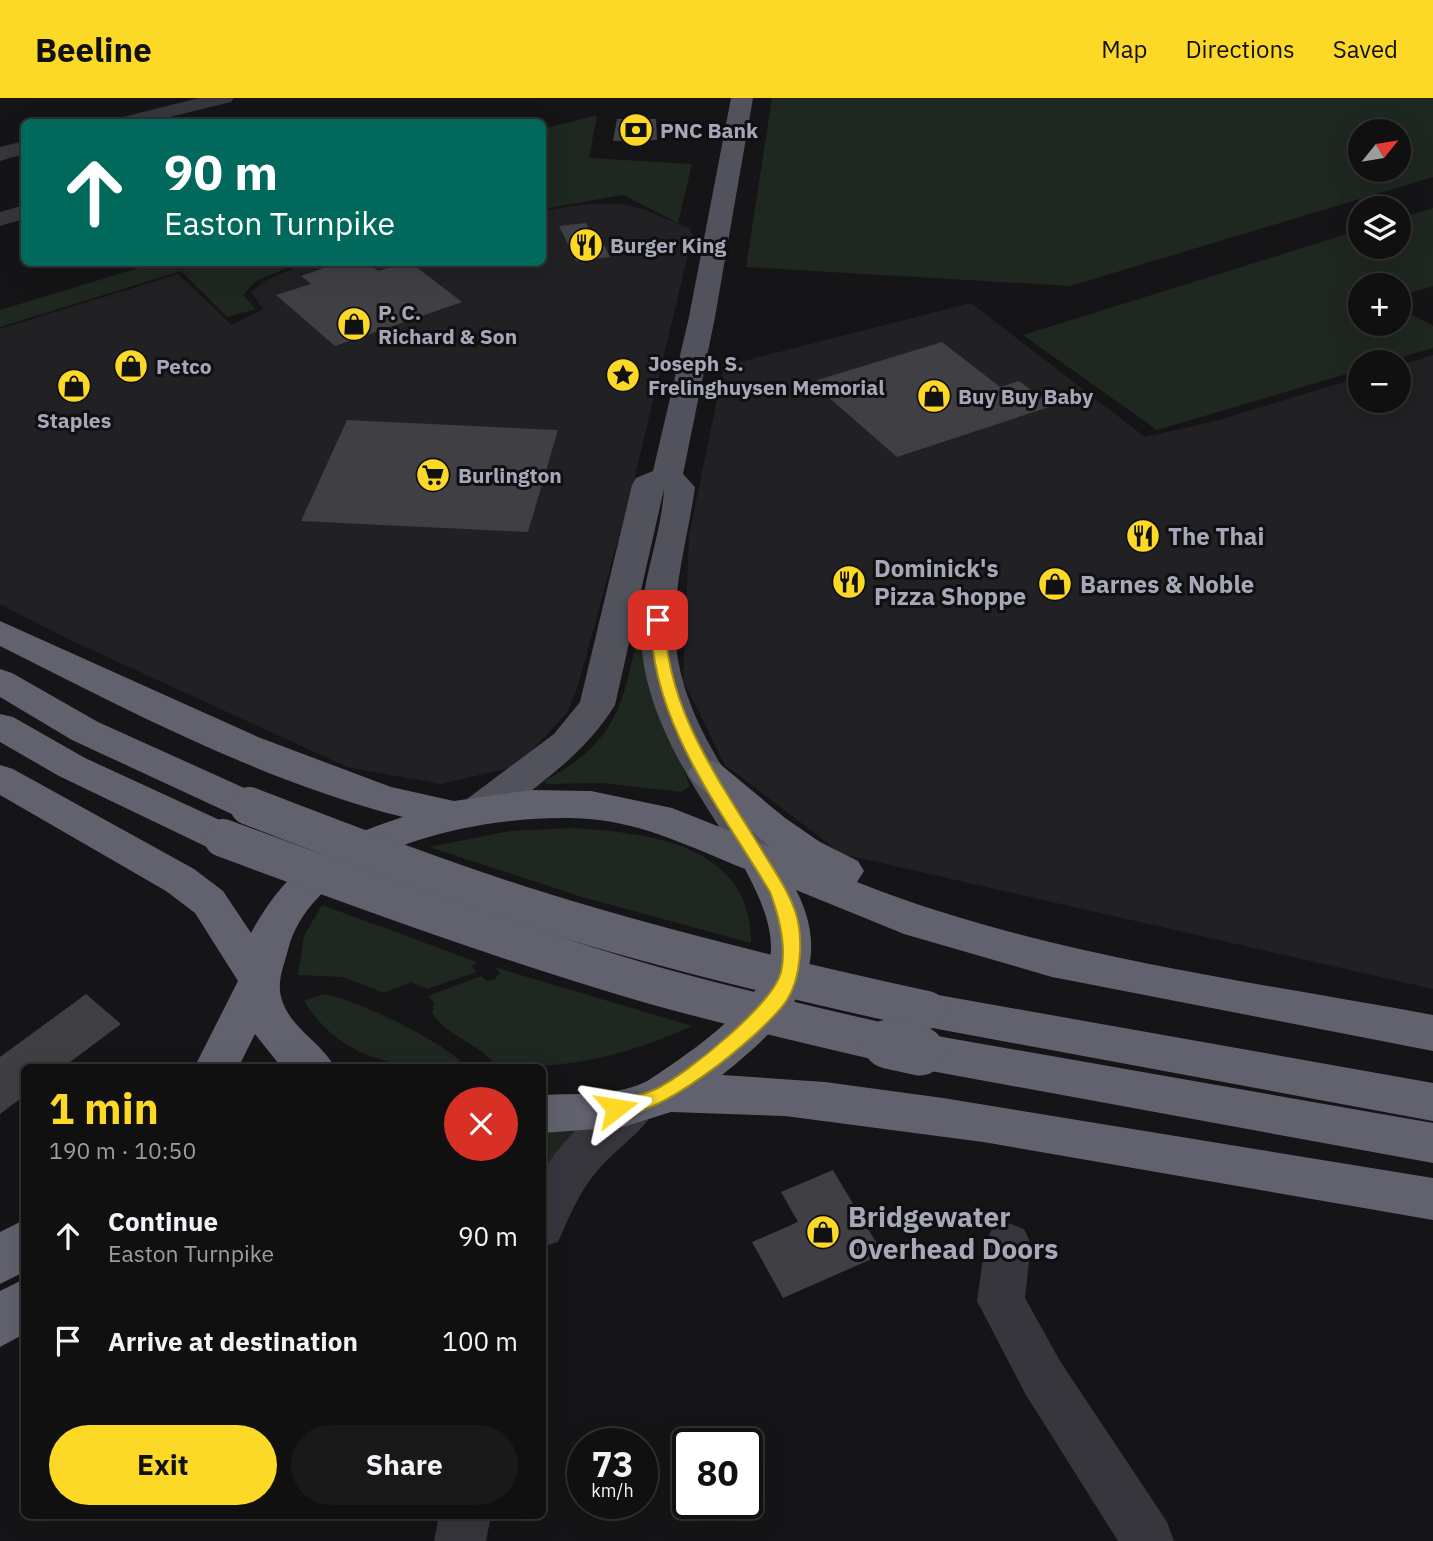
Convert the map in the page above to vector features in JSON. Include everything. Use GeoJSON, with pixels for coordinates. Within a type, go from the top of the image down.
{"type":"FeatureCollection","features":[{"type":"Feature","properties":{"kind":"highway"},"geometry":{"type":"LineString","coordinates":[[0,632],[90,678],[278,761],[385,800],[469,812]]}},
{"type":"Feature","properties":{"kind":"highway"},"geometry":{"type":"LineString","coordinates":[[0,681],[85,731],[249,806],[419,870],[554,915],[820,987],[924,1030],[1433,1143]]}},
{"type":"Feature","properties":{"kind":"highway"},"geometry":{"type":"LineString","coordinates":[[0,726],[72,767],[223,838],[389,900],[539,950],[773,1016],[924,1030],[1433,1102]]}},
{"type":"Feature","properties":{"kind":"highway"},"geometry":{"type":"LineString","coordinates":[[708,773],[742,805],[798,848],[835,867],[904,895],[1069,941],[1245,981],[1293,1007]]}},
{"type":"Feature","properties":{"kind":"highway"},"geometry":{"type":"LineString","coordinates":[[0,778],[190,887],[209,902],[258,981],[260,999],[274,1029],[308,1064]]}},
{"type":"Feature","properties":{"kind":"highway"},"geometry":{"type":"LineString","coordinates":[[218,1064],[258,981],[272,933],[285,909],[306,884],[324,869],[385,837],[469,812],[547,803],[626,810],[679,825],[761,862],[918,923],[1040,958],[1433,1033]]}},
{"type":"Feature","properties":{"kind":"highway"},"geometry":{"type":"LineString","coordinates":[[650,1099],[761,1019],[780,995],[790,970],[789,918],[761,862]]}},
{"type":"Feature","properties":{"kind":"highway"},"geometry":{"type":"LineString","coordinates":[[546,1113],[650,1099],[751,1094],[838,1101],[1024,1129],[1433,1199]]}},
{"type":"Feature","properties":{"kind":"highway"},"geometry":{"type":"LineString","coordinates":[[0,1262],[21,1244]]}},
{"type":"Feature","properties":{"kind":"highway"},"geometry":{"type":"LineString","coordinates":[[0,1323],[21,1305]]}},
{"type":"Feature","properties":{"kind":"main road"},"geometry":{"type":"LineString","coordinates":[[667,476],[702,317],[742,98]]}},
{"type":"Feature","properties":{"kind":"main road"},"geometry":{"type":"LineString","coordinates":[[667,476],[680,487],[658,620],[658,650],[669,697],[688,741],[761,862]]}},
{"type":"Feature","properties":{"kind":"main road"},"geometry":{"type":"LineString","coordinates":[[469,812],[567,743],[593,711],[605,676],[647,485],[667,476]]}},
{"type":"Feature","properties":{"kind":"street"},"geometry":{"type":"LineString","coordinates":[[154,119],[224,98]]}},
{"type":"Feature","properties":{"kind":"street"},"geometry":{"type":"LineString","coordinates":[[0,154],[21,149]]}},
{"type":"Feature","properties":{"kind":"street"},"geometry":{"type":"LineString","coordinates":[[0,219],[21,213]]}},
{"type":"Feature","properties":{"kind":"street"},"geometry":{"type":"LineString","coordinates":[[546,1216],[556,1190],[569,1169],[586,1150],[650,1099]]}},
{"type":"Feature","properties":{"kind":"street"},"geometry":{"type":"LineString","coordinates":[[1008,1244],[1001,1301],[1043,1378],[1149,1541]]}},
{"type":"Feature","properties":{"kind":"street"},"geometry":{"type":"LineString","coordinates":[[460,1541],[464,1519]]}},
{"type":"Feature","properties":{"kind":"shaded area"},"geometry":{"type":"Polygon","coordinates":[[[772,98],[1433,98],[1433,177],[1370,196],[1348,196],[1348,203],[1070,286],[746,267],[772,98]]]}},
{"type":"Feature","properties":{"kind":"shaded area"},"geometry":{"type":"Polygon","coordinates":[[[597,115],[589,158],[692,164],[678,223],[623,195],[546,208],[546,128],[597,115]]]}},
{"type":"Feature","properties":{"kind":"shaded area"},"geometry":{"type":"Polygon","coordinates":[[[588,204],[621,204],[643,209],[689,228],[693,234],[634,480],[579,682],[568,712],[517,766],[441,784],[347,767],[68,639],[0,604],[0,329],[178,274],[232,325],[263,309],[251,292],[268,279],[299,266],[546,266],[546,210],[588,204]]]}},
{"type":"Feature","properties":{"kind":"shaded area"},"geometry":{"type":"Polygon","coordinates":[[[1433,208],[1433,286],[1411,292],[1411,273],[1348,273],[1348,336],[1411,336],[1411,314],[1433,326],[1433,348],[1411,354],[1411,350],[1348,350],[1348,374],[1157,430],[1023,335],[1348,234],[1348,259],[1411,259],[1411,215],[1433,208]]]}},
{"type":"Feature","properties":{"kind":"shaded area"},"geometry":{"type":"Polygon","coordinates":[[[145,266],[292,266],[256,281],[243,295],[256,309],[227,317],[181,271],[0,327],[0,310],[145,266]]]}},
{"type":"Feature","properties":{"kind":"shaded area"},"geometry":{"type":"Polygon","coordinates":[[[971,303],[1145,437],[1219,420],[1348,381],[1348,413],[1411,413],[1411,362],[1433,355],[1433,989],[842,854],[725,765],[683,680],[689,536],[724,366],[971,303]]]}},
{"type":"Feature","properties":{"kind":"shaded area"},"geometry":{"type":"Polygon","coordinates":[[[639,629],[645,629],[659,707],[690,786],[681,792],[603,783],[547,784],[544,781],[588,751],[602,736],[613,718],[628,679],[639,629]]]}},
{"type":"Feature","properties":{"kind":"shaded area"},"geometry":{"type":"Polygon","coordinates":[[[573,828],[663,840],[691,850],[715,864],[734,884],[747,910],[751,943],[582,897],[429,847],[510,831],[573,828]]]}},
{"type":"Feature","properties":{"kind":"shaded area"},"geometry":{"type":"Polygon","coordinates":[[[322,905],[477,962],[471,966],[477,972],[427,989],[411,982],[384,993],[343,977],[298,975],[304,936],[322,905]]]}},
{"type":"Feature","properties":{"kind":"shaded area"},"geometry":{"type":"Polygon","coordinates":[[[494,967],[692,1026],[643,1046],[573,1063],[494,1064],[438,1021],[432,1013],[434,1003],[428,996],[481,976],[487,981],[494,980],[500,973],[494,967]]]}},
{"type":"Feature","properties":{"kind":"shaded area"},"geometry":{"type":"Polygon","coordinates":[[[323,994],[356,1004],[420,1034],[463,1064],[403,1064],[374,1058],[337,1038],[304,1001],[323,994]]]}},
{"type":"Feature","properties":{"kind":"shaded area"},"geometry":{"type":"Polygon","coordinates":[[[546,1130],[578,1130],[560,1147],[546,1166],[546,1130]]]}},
{"type":"Feature","properties":{"kind":"building","name":"PNC Bank"},"geometry":{"type":"Polygon","coordinates":[[[617,119],[656,119],[657,140],[613,141],[617,119]]]}},
{"type":"Feature","properties":{"kind":"building","name":"Burger King"},"geometry":{"type":"Polygon","coordinates":[[[586,223],[592,234],[598,233],[610,257],[576,261],[559,226],[586,223]]]}},
{"type":"Feature","properties":{"kind":"building","name":"P. C. Richard & Son"},"geometry":{"type":"Polygon","coordinates":[[[330,266],[372,266],[378,271],[396,266],[415,266],[462,302],[335,346],[276,295],[311,284],[301,276],[330,266]]]}},
{"type":"Feature","properties":{"kind":"building","name":"Buy Buy Baby"},"geometry":{"type":"Polygon","coordinates":[[[942,342],[1000,387],[1019,381],[1052,406],[897,457],[811,382],[942,342]]]}},
{"type":"Feature","properties":{"kind":"building","name":"Burlington"},"geometry":{"type":"Polygon","coordinates":[[[347,420],[558,430],[528,532],[301,521],[347,420]]]}},
{"type":"Feature","properties":{"kind":"building"},"geometry":{"type":"Polygon","coordinates":[[[86,994],[121,1024],[67,1064],[21,1064],[21,1098],[0,1114],[0,1057],[86,994]]]}},
{"type":"Feature","properties":{"kind":"building","name":"Bridgewater Overhead Doors"},"geometry":{"type":"Polygon","coordinates":[[[833,1170],[883,1254],[783,1298],[752,1242],[798,1222],[781,1192],[833,1170]]]}},
{"type":"Feature","properties":{"kind":"place","name":"PNC Bank"},"geometry":{"type":"Point","coordinates":[636,130]}},
{"type":"Feature","properties":{"kind":"place","name":"Burger King"},"geometry":{"type":"Point","coordinates":[586,245]}},
{"type":"Feature","properties":{"kind":"place","name":"P. C. Richard & Son"},"geometry":{"type":"Point","coordinates":[354,324]}},
{"type":"Feature","properties":{"kind":"place","name":"Petco"},"geometry":{"type":"Point","coordinates":[131,366]}},
{"type":"Feature","properties":{"kind":"place","name":"Joseph S. Frelinghuysen Memorial"},"geometry":{"type":"Point","coordinates":[623,375]}},
{"type":"Feature","properties":{"kind":"place","name":"Staples"},"geometry":{"type":"Point","coordinates":[74,386]}},
{"type":"Feature","properties":{"kind":"place","name":"Buy Buy Baby"},"geometry":{"type":"Point","coordinates":[934,396]}},
{"type":"Feature","properties":{"kind":"place","name":"Burlington"},"geometry":{"type":"Point","coordinates":[433,475]}},
{"type":"Feature","properties":{"kind":"place","name":"The Thai"},"geometry":{"type":"Point","coordinates":[1143,536]}},
{"type":"Feature","properties":{"kind":"place","name":"Dominick's Pizza Shoppe"},"geometry":{"type":"Point","coordinates":[849,582]}},
{"type":"Feature","properties":{"kind":"place","name":"Barnes & Noble"},"geometry":{"type":"Point","coordinates":[1055,584]}},
{"type":"Feature","properties":{"kind":"place","name":"Bridgewater Overhead Doors"},"geometry":{"type":"Point","coordinates":[823,1232]}},
{"type":"Feature","properties":{"kind":"route"},"geometry":{"type":"LineString","coordinates":[[616,1108],[635,1106],[666,1093],[761,1019],[780,995],[790,970],[792,947],[789,918],[778,891],[688,741],[669,697],[658,650],[658,620]]}}]}
